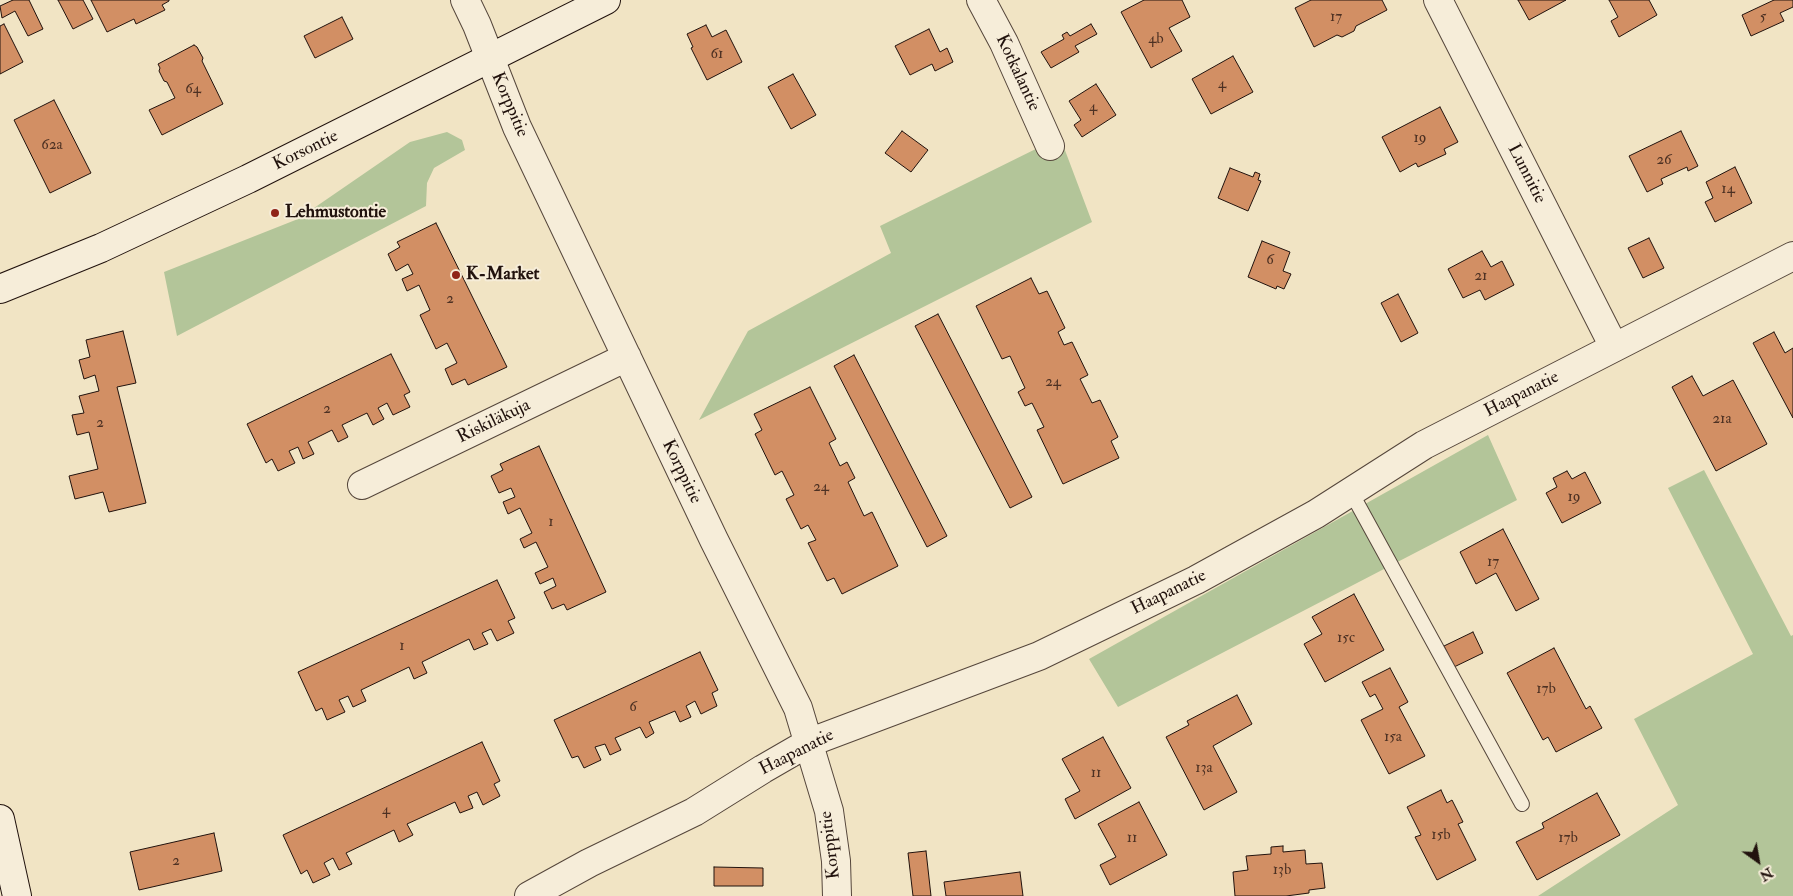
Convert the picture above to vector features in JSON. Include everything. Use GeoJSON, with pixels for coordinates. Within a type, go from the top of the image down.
{"type":"FeatureCollection","features":[{"type":"Feature","properties":{"kind":"street","name":"Korppitie"},"geometry":{"type":"LineString","coordinates":[[465,0],[477,25],[517,127],[714,540],[798,708],[828,811],[836,861],[837,896]]}},
{"type":"Feature","properties":{"kind":"street","name":"Korsontie"},"geometry":{"type":"LineString","coordinates":[[0,289],[102,248],[248,180],[606,0]]}},
{"type":"Feature","properties":{"kind":"street","name":"Kotkalantie"},"geometry":{"type":"LineString","coordinates":[[982,0],[1004,43],[1050,146]]}},
{"type":"Feature","properties":{"kind":"street","name":"Lunnitie"},"geometry":{"type":"LineString","coordinates":[[1438,0],[1614,347]]}},
{"type":"Feature","properties":{"kind":"street","name":"Haapanatie"},"geometry":{"type":"LineString","coordinates":[[529,896],[589,863],[694,812],[808,743],[1039,656],[1196,580],[1316,514],[1424,445],[1793,256]]}},
{"type":"Feature","properties":{"kind":"street","name":"Riskiläkuja"},"geometry":{"type":"LineString","coordinates":[[362,485],[627,358]]}},
{"type":"Feature","properties":{"kind":"street"},"geometry":{"type":"LineString","coordinates":[[0,819],[17,896]]}},
{"type":"Feature","properties":{"kind":"lane"},"geometry":{"type":"LineString","coordinates":[[1351,492],[1522,804]]}},
{"type":"Feature","properties":{"kind":"green space"},"geometry":{"type":"Polygon","coordinates":[[[447,132],[462,140],[465,150],[434,168],[427,183],[426,206],[177,336],[164,272],[298,219],[410,142],[447,132]]]}},
{"type":"Feature","properties":{"kind":"green space"},"geometry":{"type":"Polygon","coordinates":[[[1060,137],[1092,222],[699,420],[748,331],[891,253],[880,226],[1060,137]]]}},
{"type":"Feature","properties":{"kind":"green space"},"geometry":{"type":"Polygon","coordinates":[[[1488,435],[1517,500],[1118,707],[1089,659],[1488,435]]]}},
{"type":"Feature","properties":{"kind":"green space"},"geometry":{"type":"Polygon","coordinates":[[[1704,470],[1791,636],[1793,635],[1793,896],[1538,896],[1678,805],[1634,719],[1753,654],[1668,488],[1704,470]]]}},
{"type":"Feature","properties":{"kind":"building"},"geometry":{"type":"Polygon","coordinates":[[[13,0],[29,0],[43,29],[28,36],[15,11],[2,18],[0,6],[13,0]]]}},
{"type":"Feature","properties":{"kind":"building"},"geometry":{"type":"Polygon","coordinates":[[[58,0],[83,0],[93,19],[73,29],[58,0]]]}},
{"type":"Feature","properties":{"kind":"building"},"geometry":{"type":"Polygon","coordinates":[[[91,0],[169,1],[162,5],[165,10],[136,24],[134,19],[107,32],[91,0]]]}},
{"type":"Feature","properties":{"kind":"building"},"geometry":{"type":"Polygon","coordinates":[[[1144,0],[1182,0],[1190,17],[1169,28],[1182,51],[1151,68],[1121,12],[1144,0]]]}},
{"type":"Feature","properties":{"kind":"building"},"geometry":{"type":"Polygon","coordinates":[[[1311,0],[1382,0],[1387,10],[1356,26],[1354,31],[1342,37],[1337,35],[1314,47],[1295,8],[1311,0]]]}},
{"type":"Feature","properties":{"kind":"building"},"geometry":{"type":"Polygon","coordinates":[[[1518,0],[1566,0],[1529,20],[1518,0]]]}},
{"type":"Feature","properties":{"kind":"building"},"geometry":{"type":"Polygon","coordinates":[[[1609,0],[1649,0],[1657,15],[1619,37],[1611,21],[1618,17],[1609,0]]]}},
{"type":"Feature","properties":{"kind":"building"},"geometry":{"type":"Polygon","coordinates":[[[1774,0],[1793,0],[1793,7],[1780,13],[1784,21],[1751,36],[1742,15],[1774,0]]]}},
{"type":"Feature","properties":{"kind":"building"},"geometry":{"type":"Polygon","coordinates":[[[342,17],[353,39],[315,58],[304,36],[342,17]]]}},
{"type":"Feature","properties":{"kind":"building"},"geometry":{"type":"Polygon","coordinates":[[[4,24],[23,62],[0,74],[0,26],[4,24]]]}},
{"type":"Feature","properties":{"kind":"building"},"geometry":{"type":"Polygon","coordinates":[[[1091,24],[1097,34],[1075,46],[1079,52],[1051,68],[1041,52],[1064,39],[1062,35],[1067,32],[1070,36],[1091,24]]]}},
{"type":"Feature","properties":{"kind":"building"},"geometry":{"type":"Polygon","coordinates":[[[706,25],[712,37],[726,30],[742,62],[707,80],[691,48],[693,47],[687,34],[706,25]]]}},
{"type":"Feature","properties":{"kind":"building"},"geometry":{"type":"Polygon","coordinates":[[[929,29],[940,52],[947,48],[953,62],[935,71],[932,64],[910,75],[895,46],[929,29]]]}},
{"type":"Feature","properties":{"kind":"building"},"geometry":{"type":"Polygon","coordinates":[[[194,45],[203,58],[202,61],[223,104],[162,135],[149,110],[175,98],[159,71],[158,64],[194,45]]]}},
{"type":"Feature","properties":{"kind":"building"},"geometry":{"type":"Polygon","coordinates":[[[1233,56],[1253,92],[1211,114],[1192,79],[1233,56]]]}},
{"type":"Feature","properties":{"kind":"building"},"geometry":{"type":"Polygon","coordinates":[[[793,74],[816,115],[791,129],[768,87],[793,74]]]}},
{"type":"Feature","properties":{"kind":"building"},"geometry":{"type":"Polygon","coordinates":[[[1096,84],[1116,115],[1082,137],[1074,125],[1081,120],[1069,101],[1096,84]]]}},
{"type":"Feature","properties":{"kind":"building"},"geometry":{"type":"Polygon","coordinates":[[[54,100],[91,173],[50,193],[14,120],[54,100]]]}},
{"type":"Feature","properties":{"kind":"building"},"geometry":{"type":"Polygon","coordinates":[[[1440,107],[1458,142],[1444,149],[1446,154],[1418,167],[1416,163],[1400,172],[1382,137],[1440,107]]]}},
{"type":"Feature","properties":{"kind":"building"},"geometry":{"type":"Polygon","coordinates":[[[902,131],[928,150],[911,172],[885,153],[902,131]]]}},
{"type":"Feature","properties":{"kind":"building"},"geometry":{"type":"Polygon","coordinates":[[[1681,131],[1698,166],[1688,171],[1687,167],[1661,179],[1663,184],[1647,192],[1629,156],[1681,131]]]}},
{"type":"Feature","properties":{"kind":"building"},"geometry":{"type":"Polygon","coordinates":[[[1735,167],[1752,203],[1715,222],[1705,202],[1713,198],[1706,182],[1735,167]]]}},
{"type":"Feature","properties":{"kind":"building"},"geometry":{"type":"Polygon","coordinates":[[[1230,168],[1253,177],[1255,172],[1260,174],[1258,180],[1261,181],[1248,211],[1218,198],[1230,168]]]}},
{"type":"Feature","properties":{"kind":"building"},"geometry":{"type":"Polygon","coordinates":[[[436,223],[507,367],[468,385],[465,379],[452,385],[445,369],[457,363],[447,343],[436,349],[420,315],[430,310],[419,285],[407,291],[402,279],[413,274],[408,264],[396,271],[388,254],[400,247],[397,242],[436,223]]]}},
{"type":"Feature","properties":{"kind":"building"},"geometry":{"type":"Polygon","coordinates":[[[1649,238],[1664,268],[1643,278],[1628,248],[1649,238]]]}},
{"type":"Feature","properties":{"kind":"building"},"geometry":{"type":"Polygon","coordinates":[[[1262,241],[1290,252],[1283,271],[1291,274],[1284,289],[1277,286],[1276,289],[1248,277],[1262,241]]]}},
{"type":"Feature","properties":{"kind":"building"},"geometry":{"type":"Polygon","coordinates":[[[1482,251],[1491,267],[1502,261],[1514,285],[1485,300],[1480,290],[1463,298],[1448,269],[1482,251]]]}},
{"type":"Feature","properties":{"kind":"building"},"geometry":{"type":"Polygon","coordinates":[[[1031,278],[1039,294],[1047,291],[1065,328],[1058,332],[1064,345],[1072,342],[1088,375],[1080,379],[1092,403],[1100,400],[1118,437],[1111,441],[1119,458],[1063,484],[1037,430],[1044,427],[1032,403],[1025,406],[1018,392],[1025,388],[1010,356],[1002,359],[976,306],[1031,278]]]}},
{"type":"Feature","properties":{"kind":"building"},"geometry":{"type":"Polygon","coordinates":[[[1398,294],[1418,333],[1401,342],[1381,303],[1398,294]]]}},
{"type":"Feature","properties":{"kind":"building"},"geometry":{"type":"Polygon","coordinates":[[[938,314],[1032,497],[1010,508],[915,326],[938,314]]]}},
{"type":"Feature","properties":{"kind":"building"},"geometry":{"type":"Polygon","coordinates":[[[123,331],[136,383],[117,387],[146,503],[109,512],[103,492],[75,499],[69,476],[98,469],[89,432],[77,435],[72,415],[84,413],[79,396],[99,391],[95,375],[84,379],[79,360],[90,357],[86,340],[123,331]]]}},
{"type":"Feature","properties":{"kind":"building"},"geometry":{"type":"Polygon","coordinates":[[[1774,332],[1785,353],[1793,348],[1793,418],[1753,343],[1774,332]]]}},
{"type":"Feature","properties":{"kind":"building"},"geometry":{"type":"Polygon","coordinates":[[[391,354],[410,392],[404,395],[410,407],[393,415],[387,403],[378,408],[384,419],[373,425],[367,413],[342,425],[348,437],[338,442],[332,430],[308,442],[314,454],[303,459],[298,447],[289,451],[295,463],[278,471],[272,459],[266,463],[247,424],[391,354]]]}},
{"type":"Feature","properties":{"kind":"building"},"geometry":{"type":"Polygon","coordinates":[[[854,355],[947,536],[927,547],[834,366],[854,355]]]}},
{"type":"Feature","properties":{"kind":"building"},"geometry":{"type":"Polygon","coordinates":[[[1692,376],[1703,396],[1733,380],[1767,444],[1716,471],[1672,387],[1692,376]]]}},
{"type":"Feature","properties":{"kind":"building"},"geometry":{"type":"Polygon","coordinates":[[[810,387],[836,439],[829,443],[840,466],[847,462],[855,478],[848,482],[864,516],[872,512],[898,566],[842,594],[834,578],[827,581],[808,543],[816,540],[808,525],[801,529],[786,499],[794,495],[782,471],[775,475],[755,434],[762,430],[754,414],[810,387]]]}},
{"type":"Feature","properties":{"kind":"building"},"geometry":{"type":"Polygon","coordinates":[[[539,446],[606,592],[567,610],[564,604],[552,609],[544,592],[556,586],[553,578],[540,584],[535,573],[548,567],[536,542],[524,548],[520,539],[532,533],[520,508],[508,514],[503,502],[515,497],[511,488],[499,493],[491,476],[503,470],[500,464],[539,446]]]}},
{"type":"Feature","properties":{"kind":"building"},"geometry":{"type":"Polygon","coordinates":[[[1567,471],[1572,479],[1585,472],[1601,503],[1562,523],[1546,493],[1557,487],[1553,478],[1567,471]]]}},
{"type":"Feature","properties":{"kind":"building"},"geometry":{"type":"Polygon","coordinates":[[[1503,529],[1539,599],[1516,611],[1496,573],[1476,584],[1460,552],[1503,529]]]}},
{"type":"Feature","properties":{"kind":"building"},"geometry":{"type":"Polygon","coordinates":[[[497,580],[515,618],[508,621],[514,633],[497,641],[491,629],[482,633],[488,644],[474,650],[469,639],[422,662],[427,673],[414,679],[409,667],[361,690],[366,701],[353,707],[348,696],[339,700],[345,712],[327,720],[322,708],[316,711],[298,672],[497,580]]]}},
{"type":"Feature","properties":{"kind":"building"},"geometry":{"type":"Polygon","coordinates":[[[1354,594],[1384,650],[1325,682],[1304,644],[1322,634],[1312,617],[1354,594]]]}},
{"type":"Feature","properties":{"kind":"building"},"geometry":{"type":"Polygon","coordinates":[[[1473,632],[1483,653],[1454,667],[1444,646],[1473,632]]]}},
{"type":"Feature","properties":{"kind":"building"},"geometry":{"type":"Polygon","coordinates":[[[1554,648],[1586,709],[1590,706],[1602,728],[1556,752],[1548,737],[1543,740],[1507,673],[1554,648]]]}},
{"type":"Feature","properties":{"kind":"building"},"geometry":{"type":"Polygon","coordinates":[[[700,652],[718,690],[712,693],[717,706],[701,714],[695,701],[686,706],[691,717],[680,722],[675,711],[649,722],[654,733],[646,738],[640,727],[615,738],[621,750],[610,755],[605,744],[595,747],[601,760],[584,768],[578,756],[572,758],[554,720],[700,652]]]}},
{"type":"Feature","properties":{"kind":"building"},"geometry":{"type":"Polygon","coordinates":[[[1390,668],[1408,702],[1399,707],[1425,756],[1389,774],[1361,720],[1383,709],[1375,694],[1370,697],[1362,682],[1390,668]]]}},
{"type":"Feature","properties":{"kind":"building"},"geometry":{"type":"Polygon","coordinates":[[[1237,695],[1252,724],[1213,746],[1237,792],[1204,810],[1166,737],[1189,725],[1187,721],[1237,695]]]}},
{"type":"Feature","properties":{"kind":"building"},"geometry":{"type":"Polygon","coordinates":[[[1103,737],[1131,788],[1075,819],[1065,799],[1080,791],[1062,759],[1103,737]]]}},
{"type":"Feature","properties":{"kind":"building"},"geometry":{"type":"Polygon","coordinates":[[[482,742],[500,781],[494,784],[500,796],[483,805],[477,792],[468,796],[473,808],[460,813],[455,802],[407,824],[413,835],[399,842],[394,830],[346,853],[352,864],[339,870],[333,858],[324,863],[330,875],[313,883],[307,870],[301,874],[283,835],[482,742]]]}},
{"type":"Feature","properties":{"kind":"building"},"geometry":{"type":"Polygon","coordinates":[[[1441,790],[1447,803],[1452,800],[1463,822],[1458,824],[1476,860],[1437,880],[1415,837],[1421,835],[1407,807],[1441,790]]]}},
{"type":"Feature","properties":{"kind":"building"},"geometry":{"type":"Polygon","coordinates":[[[1597,793],[1620,835],[1537,880],[1516,842],[1544,828],[1542,823],[1597,793]]]}},
{"type":"Feature","properties":{"kind":"building"},"geometry":{"type":"Polygon","coordinates":[[[1139,802],[1167,855],[1110,885],[1100,865],[1116,857],[1098,824],[1139,802]]]}},
{"type":"Feature","properties":{"kind":"building"},"geometry":{"type":"Polygon","coordinates":[[[214,833],[222,871],[139,890],[130,852],[214,833]]]}},
{"type":"Feature","properties":{"kind":"building"},"geometry":{"type":"Polygon","coordinates":[[[1283,846],[1283,852],[1305,850],[1306,864],[1322,863],[1325,888],[1309,890],[1309,893],[1286,896],[1235,896],[1233,872],[1248,870],[1246,856],[1271,854],[1271,847],[1283,846]]]}},
{"type":"Feature","properties":{"kind":"building"},"geometry":{"type":"Polygon","coordinates":[[[926,851],[931,896],[913,896],[908,853],[926,851]]]}},
{"type":"Feature","properties":{"kind":"building"},"geometry":{"type":"Polygon","coordinates":[[[714,867],[763,868],[763,886],[714,886],[714,867]]]}},
{"type":"Feature","properties":{"kind":"building"},"geometry":{"type":"Polygon","coordinates":[[[1020,872],[1023,896],[946,896],[944,882],[1020,872]]]}},
{"type":"Feature","properties":{"kind":"place","name":"Lehmustontie"},"geometry":{"type":"Point","coordinates":[275,213]}},
{"type":"Feature","properties":{"kind":"place","name":"K-Market"},"geometry":{"type":"Point","coordinates":[456,275]}}]}
